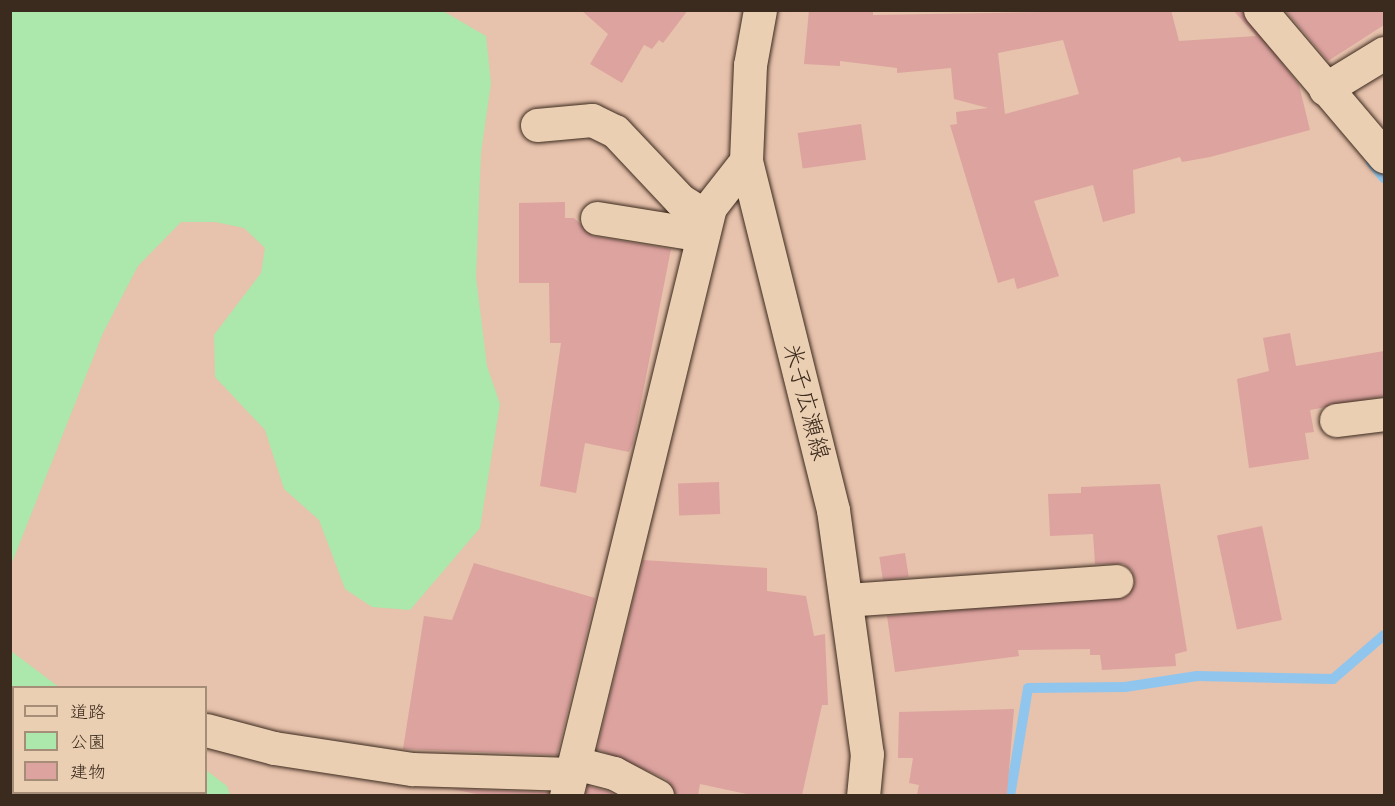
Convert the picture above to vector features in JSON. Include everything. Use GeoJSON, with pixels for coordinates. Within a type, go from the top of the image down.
{"type":"FeatureCollection","features":[{"type":"Feature","properties":{"kind":"street","name":"米子広瀬線"},"geometry":{"type":"LineString","coordinates":[[760,10],[750,65],[746,161],[833,510],[867,754],[863,795]]}},
{"type":"Feature","properties":{"kind":"street"},"geometry":{"type":"LineString","coordinates":[[1260,10],[1384,156]]}},
{"type":"Feature","properties":{"kind":"street"},"geometry":{"type":"LineString","coordinates":[[1325,88],[1384,54]]}},
{"type":"Feature","properties":{"kind":"street"},"geometry":{"type":"LineString","coordinates":[[537,125],[592,120],[615,131],[705,226]]}},
{"type":"Feature","properties":{"kind":"street"},"geometry":{"type":"LineString","coordinates":[[571,778],[705,226],[746,161]]}},
{"type":"Feature","properties":{"kind":"street"},"geometry":{"type":"LineString","coordinates":[[597,218],[705,226]]}},
{"type":"Feature","properties":{"kind":"street"},"geometry":{"type":"LineString","coordinates":[[1336,420],[1384,414]]}},
{"type":"Feature","properties":{"kind":"street"},"geometry":{"type":"LineString","coordinates":[[846,600],[1116,581]]}},
{"type":"Feature","properties":{"kind":"street"},"geometry":{"type":"LineString","coordinates":[[207,730],[272,748],[412,769],[571,778],[614,772],[657,795]]}},
{"type":"Feature","properties":{"kind":"green space"},"geometry":{"type":"Polygon","coordinates":[[[11,10],[443,11],[486,36],[491,83],[481,153],[476,277],[487,366],[500,404],[480,528],[410,610],[372,607],[345,589],[319,520],[284,489],[265,430],[215,377],[214,335],[261,273],[265,248],[244,228],[215,222],[181,222],[138,266],[103,333],[11,565],[11,10]]]}},
{"type":"Feature","properties":{"kind":"green space"},"geometry":{"type":"Polygon","coordinates":[[[11,651],[58,686],[12,686],[12,794],[207,794],[207,771],[227,786],[230,795],[11,795],[11,651]]]}},
{"type":"Feature","properties":{"kind":"building"},"geometry":{"type":"Polygon","coordinates":[[[581,10],[688,10],[663,43],[659,40],[652,49],[644,45],[622,83],[590,64],[608,34],[581,10]]]}},
{"type":"Feature","properties":{"kind":"building"},"geometry":{"type":"Polygon","coordinates":[[[809,10],[873,10],[873,15],[1171,10],[1179,41],[1256,36],[1233,10],[1242,10],[1299,85],[1310,130],[1210,157],[1182,162],[1180,157],[1133,170],[1135,213],[1103,222],[1093,185],[1034,201],[1059,276],[1017,289],[1014,278],[998,283],[950,125],[957,124],[956,112],[988,108],[954,99],[951,68],[897,73],[897,68],[840,61],[840,66],[804,64],[809,10]],[[1063,40],[998,53],[1005,114],[1079,94],[1063,40]]]}},
{"type":"Feature","properties":{"kind":"building"},"geometry":{"type":"Polygon","coordinates":[[[1285,10],[1384,10],[1384,25],[1328,61],[1285,10]]]}},
{"type":"Feature","properties":{"kind":"building"},"geometry":{"type":"Polygon","coordinates":[[[861,124],[866,160],[803,169],[798,133],[861,124]]]}},
{"type":"Feature","properties":{"kind":"building"},"geometry":{"type":"Polygon","coordinates":[[[565,202],[565,218],[574,218],[593,236],[671,249],[633,443],[629,452],[585,443],[576,493],[540,486],[561,343],[550,343],[549,283],[519,283],[519,203],[565,202]]]}},
{"type":"Feature","properties":{"kind":"building"},"geometry":{"type":"Polygon","coordinates":[[[1290,333],[1296,366],[1384,351],[1384,396],[1310,410],[1314,432],[1305,433],[1309,459],[1249,468],[1237,379],[1269,371],[1263,338],[1290,333]]]}},
{"type":"Feature","properties":{"kind":"building"},"geometry":{"type":"Polygon","coordinates":[[[719,482],[720,514],[679,515],[678,483],[719,482]]]}},
{"type":"Feature","properties":{"kind":"building"},"geometry":{"type":"Polygon","coordinates":[[[1160,484],[1187,651],[1175,654],[1176,666],[1102,670],[1100,655],[1090,655],[1090,649],[1018,650],[1019,656],[895,672],[887,616],[1127,596],[1135,580],[1132,571],[1124,564],[1095,564],[1093,534],[1050,536],[1048,494],[1081,493],[1081,487],[1160,484]]]}},
{"type":"Feature","properties":{"kind":"building"},"geometry":{"type":"Polygon","coordinates":[[[1262,526],[1282,620],[1237,629],[1217,536],[1262,526]]]}},
{"type":"Feature","properties":{"kind":"building"},"geometry":{"type":"Polygon","coordinates":[[[905,553],[909,577],[883,581],[879,557],[905,553]]]}},
{"type":"Feature","properties":{"kind":"building"},"geometry":{"type":"Polygon","coordinates":[[[643,560],[767,568],[767,591],[806,596],[814,636],[825,634],[828,705],[822,705],[802,795],[751,795],[700,784],[698,795],[676,795],[666,779],[597,749],[643,560]]]}},
{"type":"Feature","properties":{"kind":"building"},"geometry":{"type":"Polygon","coordinates":[[[474,563],[595,598],[557,755],[403,749],[424,616],[452,620],[474,563]]]}},
{"type":"Feature","properties":{"kind":"building"},"geometry":{"type":"Polygon","coordinates":[[[1014,709],[1007,795],[917,795],[919,785],[909,783],[913,758],[898,758],[899,712],[1014,709]]]}},
{"type":"Feature","properties":{"kind":"building"},"geometry":{"type":"Polygon","coordinates":[[[588,786],[607,791],[616,795],[585,795],[588,786]]]}},
{"type":"Feature","properties":{"kind":"building"},"geometry":{"type":"Polygon","coordinates":[[[452,789],[548,792],[548,795],[481,795],[452,789]]]}},
{"type":"Feature","properties":{"kind":"waterway"},"geometry":{"type":"LineString","coordinates":[[1371,162],[1384,178]]}},
{"type":"Feature","properties":{"kind":"waterway"},"geometry":{"type":"LineString","coordinates":[[1010,796],[1028,688],[1125,687],[1197,676],[1333,679],[1384,635]]}}]}
